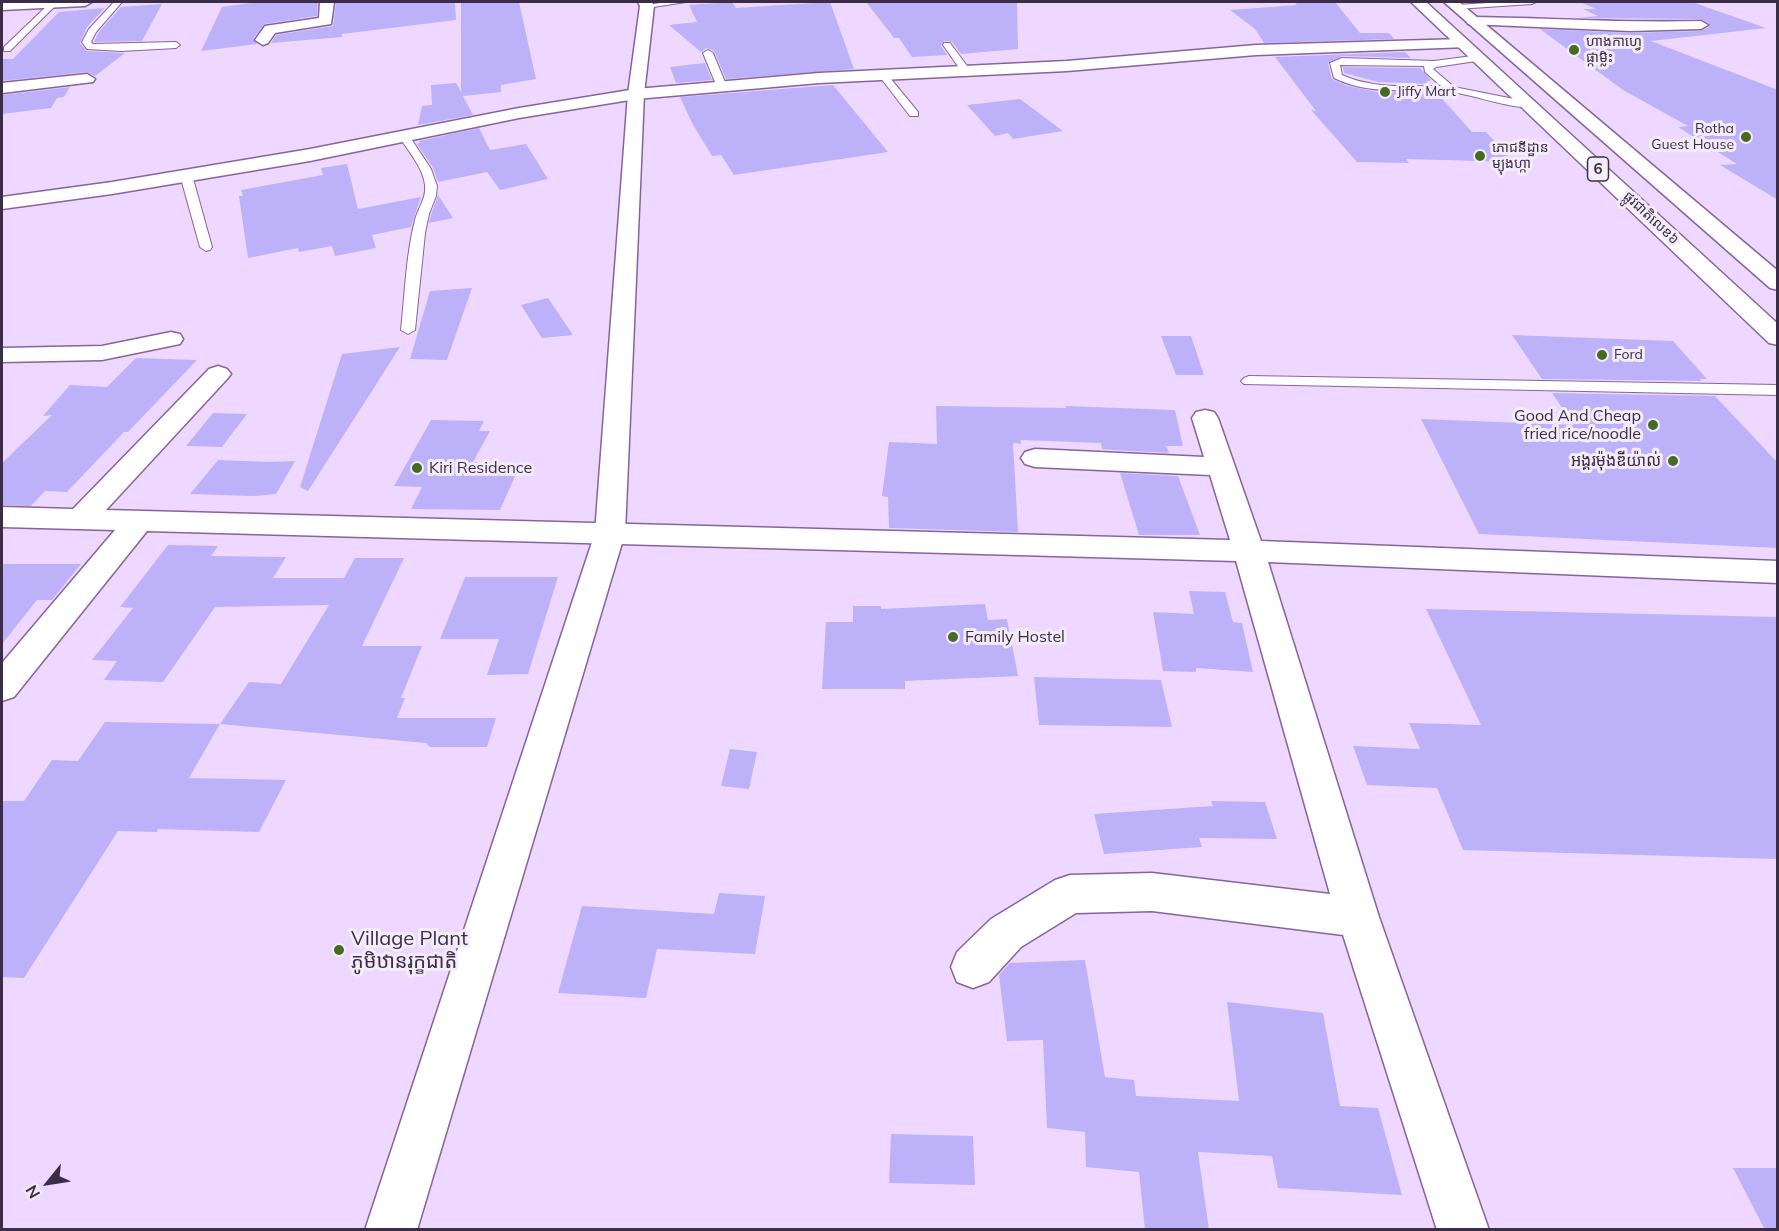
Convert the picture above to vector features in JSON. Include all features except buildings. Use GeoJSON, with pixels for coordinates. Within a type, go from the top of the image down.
{"type":"FeatureCollection","features":[{"type":"Feature","properties":{"kind":"street"},"geometry":{"type":"LineString","coordinates":[[2,6],[85,2]]}},
{"type":"Feature","properties":{"kind":"street"},"geometry":{"type":"LineString","coordinates":[[263,40],[268,30],[274,27],[326,21],[327,2]]}},
{"type":"Feature","properties":{"kind":"street","name":"ផ្លូវជាតិលេខ៦"},"geometry":{"type":"LineString","coordinates":[[1418,2],[1778,338]]}},
{"type":"Feature","properties":{"kind":"street"},"geometry":{"type":"LineString","coordinates":[[391,1230],[610,533],[636,94],[646,4]]}},
{"type":"Feature","properties":{"kind":"street","name":"ផ្លូវជាតិលេខ៦"},"geometry":{"type":"LineString","coordinates":[[1454,4],[1778,283]]}},
{"type":"Feature","properties":{"kind":"street"},"geometry":{"type":"LineString","coordinates":[[1473,21],[1554,22],[1630,27],[1701,25]]}},
{"type":"Feature","properties":{"kind":"street"},"geometry":{"type":"LineString","coordinates":[[2,203],[112,188],[310,155],[548,108],[636,94],[819,78],[1067,66],[1313,47],[1496,40]]}},
{"type":"Feature","properties":{"kind":"street"},"geometry":{"type":"LineString","coordinates":[[2,88],[87,79]]}},
{"type":"Feature","properties":{"kind":"street"},"geometry":{"type":"LineString","coordinates":[[2,356],[102,353],[171,339]]}},
{"type":"Feature","properties":{"kind":"street"},"geometry":{"type":"LineString","coordinates":[[80,520],[218,374]]}},
{"type":"Feature","properties":{"kind":"street"},"geometry":{"type":"LineString","coordinates":[[1205,418],[1249,552],[1358,917],[1463,1230]]}},
{"type":"Feature","properties":{"kind":"street"},"geometry":{"type":"LineString","coordinates":[[1035,458],[1222,467]]}},
{"type":"Feature","properties":{"kind":"street"},"geometry":{"type":"LineString","coordinates":[[2,517],[1249,552],[1778,572]]}},
{"type":"Feature","properties":{"kind":"street"},"geometry":{"type":"LineString","coordinates":[[2,687],[138,522]]}},
{"type":"Feature","properties":{"kind":"street"},"geometry":{"type":"LineString","coordinates":[[973,967],[1006,933],[1070,894],[1152,892],[1358,917]]}},
{"type":"Feature","properties":{"kind":"lane"},"geometry":{"type":"LineString","coordinates":[[118,2],[92,31],[86,42],[90,47],[176,45]]}},
{"type":"Feature","properties":{"kind":"lane"},"geometry":{"type":"LineString","coordinates":[[646,4],[682,2]]}},
{"type":"Feature","properties":{"kind":"lane"},"geometry":{"type":"LineString","coordinates":[[1454,4],[1532,2]]}},
{"type":"Feature","properties":{"kind":"lane"},"geometry":{"type":"LineString","coordinates":[[7,49],[54,3]]}},
{"type":"Feature","properties":{"kind":"lane"},"geometry":{"type":"LineString","coordinates":[[947,45],[965,70]]}},
{"type":"Feature","properties":{"kind":"lane"},"geometry":{"type":"LineString","coordinates":[[708,53],[722,87]]}},
{"type":"Feature","properties":{"kind":"lane"},"geometry":{"type":"LineString","coordinates":[[1480,58],[1434,64],[1341,61],[1335,63],[1337,76],[1345,81],[1363,85],[1451,89],[1530,105]]}},
{"type":"Feature","properties":{"kind":"lane"},"geometry":{"type":"LineString","coordinates":[[1434,64],[1428,66],[1428,70],[1451,89]]}},
{"type":"Feature","properties":{"kind":"lane"},"geometry":{"type":"LineString","coordinates":[[883,75],[915,114]]}},
{"type":"Feature","properties":{"kind":"lane"},"geometry":{"type":"LineString","coordinates":[[404,136],[430,180],[431,189],[431,199],[421,218],[408,330]]}},
{"type":"Feature","properties":{"kind":"lane"},"geometry":{"type":"LineString","coordinates":[[186,175],[206,247]]}},
{"type":"Feature","properties":{"kind":"lane"},"geometry":{"type":"LineString","coordinates":[[1249,381],[1778,390]]}},
{"type":"Feature","properties":{"kind":"place","name":"ហាងកាហ្វេ ផ្កាម្លិះ"},"geometry":{"type":"Point","coordinates":[1574,50]}},
{"type":"Feature","properties":{"kind":"place","name":"Jiffy Mart"},"geometry":{"type":"Point","coordinates":[1385,92]}},
{"type":"Feature","properties":{"kind":"place","name":"Rotha Guest House"},"geometry":{"type":"Point","coordinates":[1746,137]}},
{"type":"Feature","properties":{"kind":"place","name":"ភោជនីដ្ឋាន ម្យុងហ្កា"},"geometry":{"type":"Point","coordinates":[1480,156]}},
{"type":"Feature","properties":{"kind":"place","name":"Ford"},"geometry":{"type":"Point","coordinates":[1602,355]}},
{"type":"Feature","properties":{"kind":"place","name":"Good And Cheap fried rice/noodle"},"geometry":{"type":"Point","coordinates":[1653,425]}},
{"type":"Feature","properties":{"kind":"place","name":"អង្គរម៉ុងឌីយ៉ាល់"},"geometry":{"type":"Point","coordinates":[1673,461]}},
{"type":"Feature","properties":{"kind":"place","name":"Kiri Residence"},"geometry":{"type":"Point","coordinates":[417,468]}},
{"type":"Feature","properties":{"kind":"place","name":"Family Hostel"},"geometry":{"type":"Point","coordinates":[953,637]}},
{"type":"Feature","properties":{"kind":"place","name":"Village Plant ភូមិឋានរុក្ខជាតិ"},"geometry":{"type":"Point","coordinates":[339,950]}}]}
